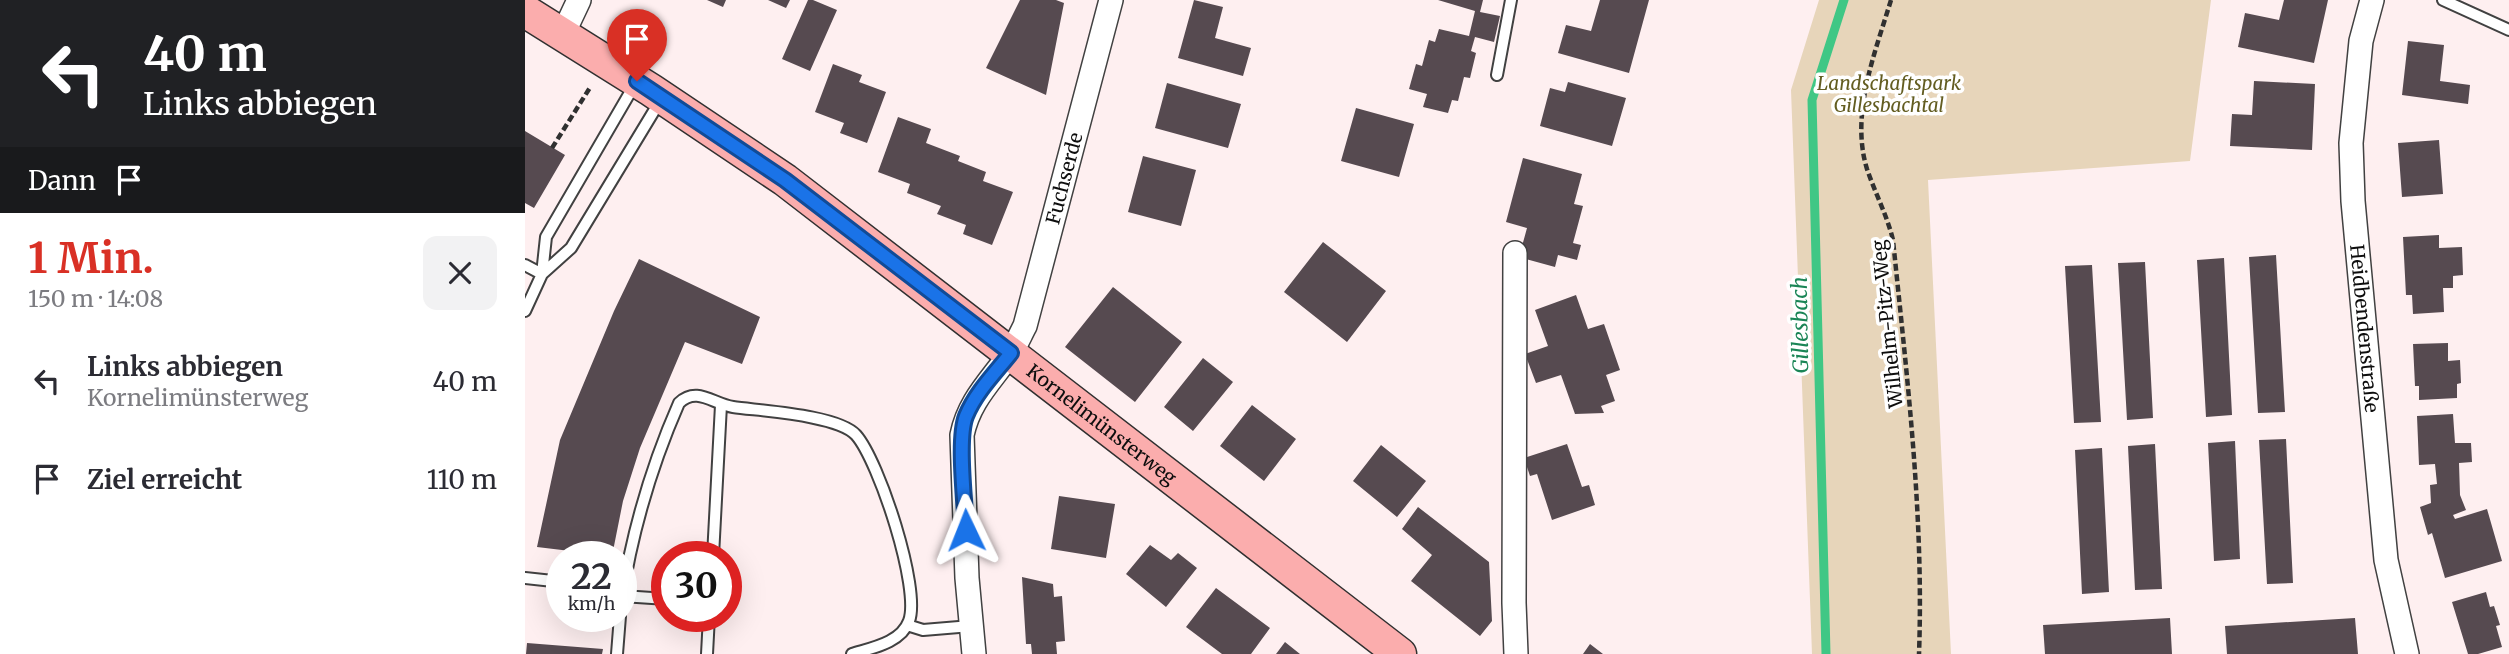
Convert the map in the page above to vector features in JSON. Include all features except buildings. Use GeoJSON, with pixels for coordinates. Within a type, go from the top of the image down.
{"type":"FeatureCollection","features":[{"type":"Feature","properties":{"kind":"street"},"geometry":{"type":"LineString","coordinates":[[563,34],[579,0]]}},
{"type":"Feature","properties":{"kind":"street","name":"Fuchserde"},"geometry":{"type":"LineString","coordinates":[[974,654],[962,435],[966,416],[980,391],[1011,353],[1025,326],[1111,0]]}},
{"type":"Feature","properties":{"kind":"street","name":"Heidbendenstraße"},"geometry":{"type":"LineString","coordinates":[[2372,0],[2359,54],[2351,143],[2353,201],[2386,560],[2407,654]]}},
{"type":"Feature","properties":{"kind":"street","name":"Kornelimünsterweg"},"geometry":{"type":"LineString","coordinates":[[525,11],[650,89],[785,180],[1400,654]]}},
{"type":"Feature","properties":{"kind":"street"},"geometry":{"type":"LineString","coordinates":[[1515,253],[1516,654]]}},
{"type":"Feature","properties":{"kind":"lane"},"geometry":{"type":"LineString","coordinates":[[1497,75],[1511,0]]}},
{"type":"Feature","properties":{"kind":"lane"},"geometry":{"type":"LineString","coordinates":[[2442,0],[2509,30]]}},
{"type":"Feature","properties":{"kind":"lane"},"geometry":{"type":"LineString","coordinates":[[542,274],[571,248],[650,89]]}},
{"type":"Feature","properties":{"kind":"lane"},"geometry":{"type":"LineString","coordinates":[[525,311],[542,274],[546,237],[650,89]]}},
{"type":"Feature","properties":{"kind":"lane"},"geometry":{"type":"LineString","coordinates":[[525,265],[542,274]]}},
{"type":"Feature","properties":{"kind":"lane"},"geometry":{"type":"LineString","coordinates":[[633,541],[642,500],[659,451],[680,403],[686,397],[708,396],[721,405],[837,423],[855,434],[887,492],[911,597],[910,619],[902,633],[884,643],[852,654]]}},
{"type":"Feature","properties":{"kind":"lane"},"geometry":{"type":"LineString","coordinates":[[714,541],[721,405]]}},
{"type":"Feature","properties":{"kind":"lane"},"geometry":{"type":"LineString","coordinates":[[525,578],[546,580]]}},
{"type":"Feature","properties":{"kind":"lane"},"geometry":{"type":"LineString","coordinates":[[907,625],[923,630],[971,626]]}},
{"type":"Feature","properties":{"kind":"lane"},"geometry":{"type":"LineString","coordinates":[[617,654],[619,632]]}},
{"type":"Feature","properties":{"kind":"lane"},"geometry":{"type":"LineString","coordinates":[[707,654],[708,632]]}},
{"type":"Feature","properties":{"kind":"path","name":"Wilhelm-Pitz-Weg"},"geometry":{"type":"LineString","coordinates":[[1891,0],[1869,72],[1861,124],[1861,144],[1867,169],[1893,240],[1917,474],[1921,602],[1919,654]]}},
{"type":"Feature","properties":{"kind":"path"},"geometry":{"type":"LineString","coordinates":[[552,148],[606,61]]}},
{"type":"Feature","properties":{"kind":"green space","name":"Landschaftspark Gillesbachtal"},"geometry":{"type":"Polygon","coordinates":[[[1819,0],[2211,0],[2190,161],[1928,180],[1951,654],[1812,654],[1791,90],[1819,0]]]}},
{"type":"Feature","properties":{"kind":"waterway","name":"Gillesbach"},"geometry":{"type":"LineString","coordinates":[[1826,654],[1812,100],[1844,0]]}},
{"type":"Feature","properties":{"kind":"route"},"geometry":{"type":"LineString","coordinates":[[637,81],[785,180],[1011,353],[980,391],[966,416],[962,435],[966,530]]}}]}
